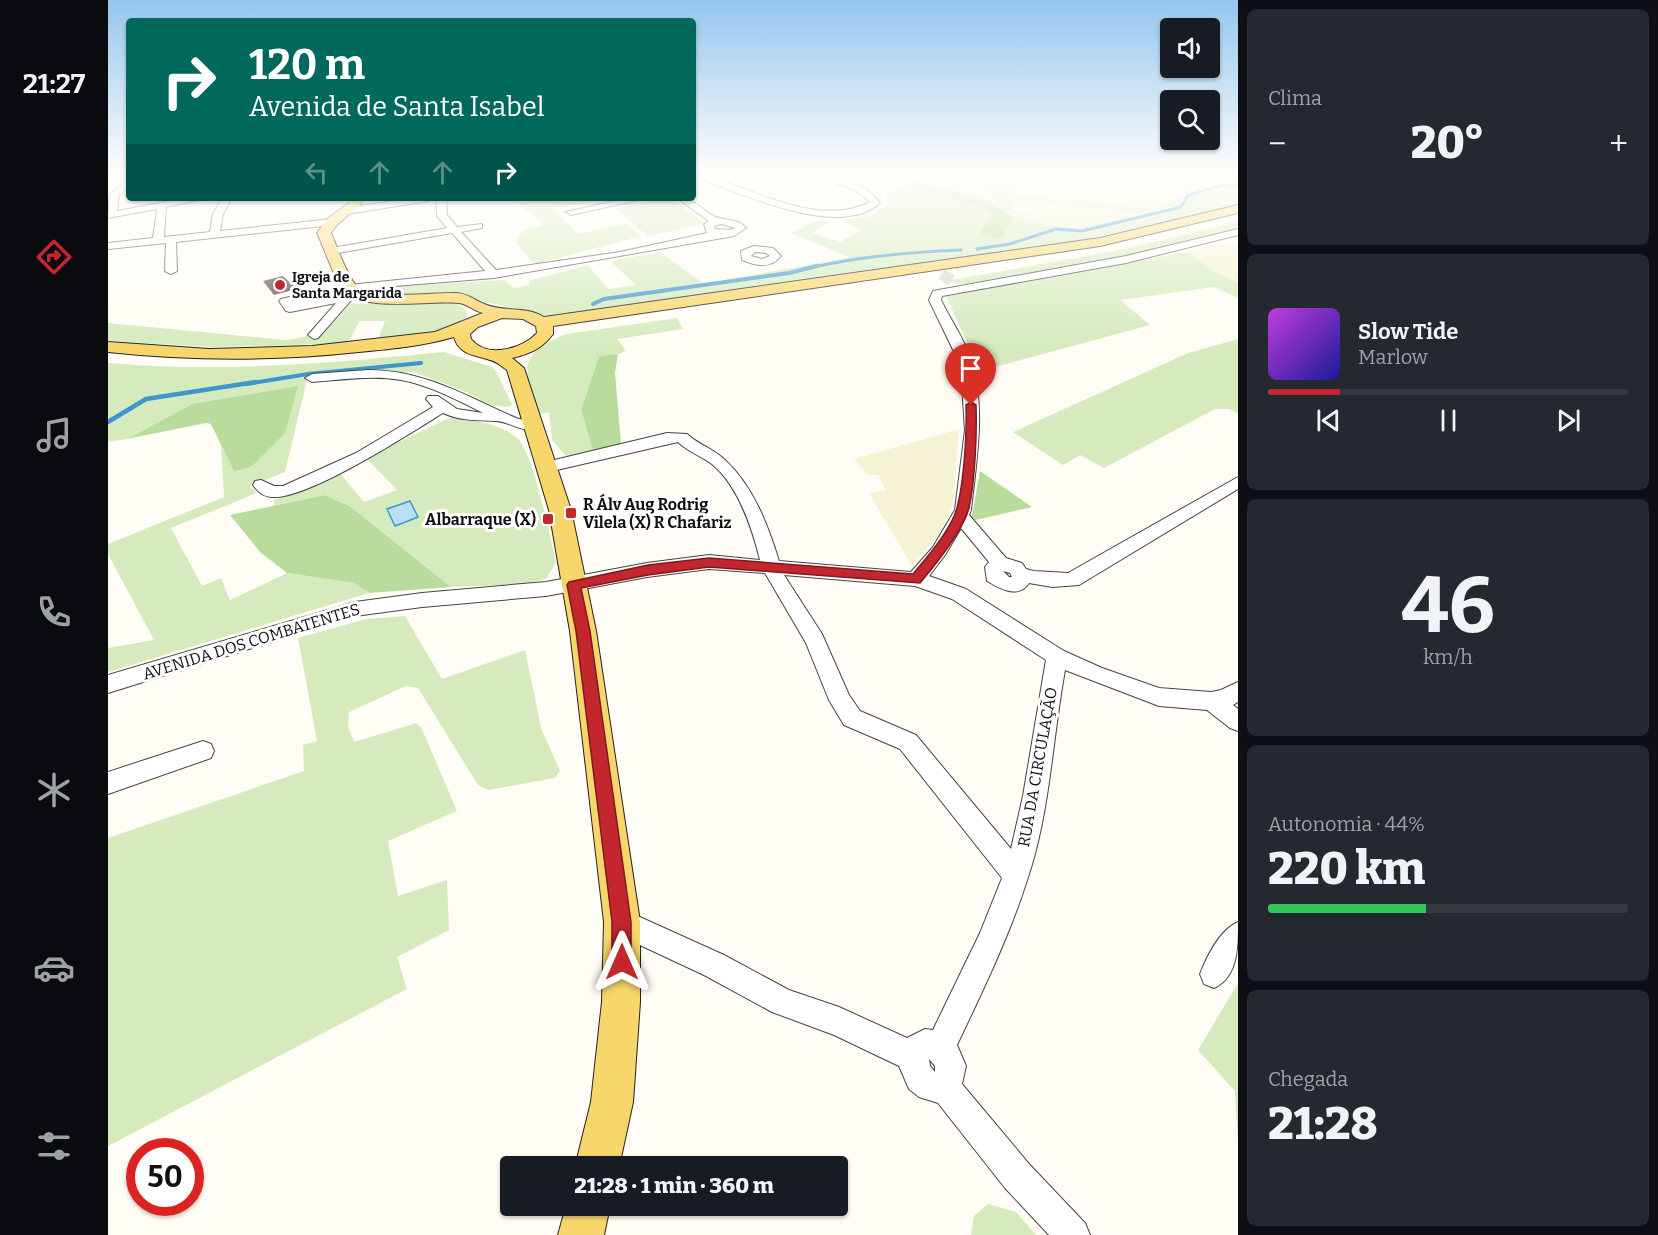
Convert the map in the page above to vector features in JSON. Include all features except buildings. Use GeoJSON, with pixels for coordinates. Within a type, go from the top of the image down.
{"type":"FeatureCollection","features":[{"type":"Feature","properties":{"kind":"main road"},"geometry":{"type":"LineString","coordinates":[[324,233],[351,292],[385,299],[459,298],[468,300],[474,317]]}},
{"type":"Feature","properties":{"kind":"main road"},"geometry":{"type":"LineString","coordinates":[[520,359],[534,345],[543,328],[562,321],[1035,252],[1100,242],[1139,233]]}},
{"type":"Feature","properties":{"kind":"main road"},"geometry":{"type":"LineString","coordinates":[[108,347],[195,353],[310,351],[432,338],[453,333],[474,317],[502,313],[525,314],[543,328],[565,329],[1026,263],[1175,233]]}},
{"type":"Feature","properties":{"kind":"main road"},"geometry":{"type":"LineString","coordinates":[[467,346],[462,339],[463,332],[474,317]]}},
{"type":"Feature","properties":{"kind":"main road"},"geometry":{"type":"LineString","coordinates":[[108,358],[185,363],[250,363],[358,356],[442,346],[467,346],[482,353],[520,359]]}},
{"type":"Feature","properties":{"kind":"main road"},"geometry":{"type":"LineString","coordinates":[[520,359],[534,424],[560,510],[583,631],[622,922],[621,1002],[612,1102],[600,1156]]}},
{"type":"Feature","properties":{"kind":"main road"},"geometry":{"type":"LineString","coordinates":[[581,1235],[586,1216]]}},
{"type":"Feature","properties":{"kind":"street"},"geometry":{"type":"LineString","coordinates":[[158,241],[159,233]]}},
{"type":"Feature","properties":{"kind":"street"},"geometry":{"type":"LineString","coordinates":[[108,246],[219,233]]}},
{"type":"Feature","properties":{"kind":"street"},"geometry":{"type":"LineString","coordinates":[[332,251],[440,233]]}},
{"type":"Feature","properties":{"kind":"street"},"geometry":{"type":"LineString","coordinates":[[457,233],[494,275]]}},
{"type":"Feature","properties":{"kind":"street"},"geometry":{"type":"LineString","coordinates":[[311,304],[351,292],[494,275],[660,244],[698,233]]}},
{"type":"Feature","properties":{"kind":"street"},"geometry":{"type":"LineString","coordinates":[[725,233],[744,241]]}},
{"type":"Feature","properties":{"kind":"street"},"geometry":{"type":"LineString","coordinates":[[916,579],[939,551],[963,510],[972,430],[969,385],[964,358],[935,300],[940,287],[1077,270],[1183,248],[1236,233]]}},
{"type":"Feature","properties":{"kind":"street"},"geometry":{"type":"LineString","coordinates":[[171,239],[171,271]]}},
{"type":"Feature","properties":{"kind":"street"},"geometry":{"type":"LineString","coordinates":[[586,258],[644,241],[660,244]]}},
{"type":"Feature","properties":{"kind":"street"},"geometry":{"type":"LineString","coordinates":[[314,335],[351,292]]}},
{"type":"Feature","properties":{"kind":"street"},"geometry":{"type":"LineString","coordinates":[[312,378],[382,375],[423,382],[517,424],[534,424]]}},
{"type":"Feature","properties":{"kind":"street"},"geometry":{"type":"LineString","coordinates":[[423,382],[440,409],[471,417],[502,417]]}},
{"type":"Feature","properties":{"kind":"street"},"geometry":{"type":"LineString","coordinates":[[261,485],[271,492],[286,491],[361,456],[440,409]]}},
{"type":"Feature","properties":{"kind":"street","name":"RUA DA CIRCULAÇÃO"},"geometry":{"type":"LineString","coordinates":[[548,467],[667,438],[682,437],[691,446],[719,462],[739,487],[760,527],[771,566],[787,599],[815,640],[840,700],[852,718],[908,742],[958,801],[1016,876]]}},
{"type":"Feature","properties":{"kind":"street"},"geometry":{"type":"LineString","coordinates":[[960,516],[1011,585],[1019,584],[1023,578],[1022,574],[1046,581],[1072,580],[1238,482]]}},
{"type":"Feature","properties":{"kind":"street","name":"AVENIDA DOS COMBATENTES"},"geometry":{"type":"LineString","coordinates":[[108,684],[356,609],[573,585],[689,563],[771,566],[916,579],[959,594],[1057,657],[1095,674],[1159,696],[1177,700],[1211,701]]}},
{"type":"Feature","properties":{"kind":"street"},"geometry":{"type":"LineString","coordinates":[[982,609],[1001,573]]}},
{"type":"Feature","properties":{"kind":"street","name":"RUA DA CIRCULAÇÃO"},"geometry":{"type":"LineString","coordinates":[[927,1053],[979,968],[1016,876],[1028,827],[1057,657]]}},
{"type":"Feature","properties":{"kind":"street"},"geometry":{"type":"LineString","coordinates":[[1211,701],[1225,699],[1238,691]]}},
{"type":"Feature","properties":{"kind":"street"},"geometry":{"type":"LineString","coordinates":[[1211,701],[1238,721]]}},
{"type":"Feature","properties":{"kind":"street"},"geometry":{"type":"LineString","coordinates":[[108,783],[203,751]]}},
{"type":"Feature","properties":{"kind":"street"},"geometry":{"type":"LineString","coordinates":[[622,922],[714,964],[782,1002],[927,1053],[946,1056],[951,1077],[944,1086],[1017,1176],[1073,1235]]}},
{"type":"Feature","properties":{"kind":"street"},"geometry":{"type":"LineString","coordinates":[[1214,974],[1238,936]]}},
{"type":"Feature","properties":{"kind":"shaded area"},"geometry":{"type":"Polygon","coordinates":[[[1224,242],[1238,248],[1238,283],[1222,277],[1186,252],[1224,242]]]}},
{"type":"Feature","properties":{"kind":"shaded area"},"geometry":{"type":"Polygon","coordinates":[[[959,429],[953,504],[941,533],[912,566],[869,493],[886,490],[878,475],[868,475],[854,459],[959,429]]]}},
{"type":"Feature","properties":{"kind":"green space"},"geometry":{"type":"Polygon","coordinates":[[[521,233],[637,233],[641,236],[535,264],[516,243],[521,233]]]}},
{"type":"Feature","properties":{"kind":"green space"},"geometry":{"type":"Polygon","coordinates":[[[644,233],[664,233],[648,236],[644,233]]]}},
{"type":"Feature","properties":{"kind":"green space"},"geometry":{"type":"Polygon","coordinates":[[[792,233],[814,233],[840,242],[856,233],[998,233],[1000,239],[1004,233],[1116,233],[1074,242],[563,316],[548,316],[486,302],[464,294],[391,295],[370,293],[366,288],[504,280],[514,288],[530,285],[528,281],[588,265],[608,289],[636,285],[610,261],[660,252],[704,284],[850,257],[792,233]]]}},
{"type":"Feature","properties":{"kind":"green space"},"geometry":{"type":"Polygon","coordinates":[[[979,233],[1005,233],[1001,239],[979,233]]]}},
{"type":"Feature","properties":{"kind":"green space"},"geometry":{"type":"Polygon","coordinates":[[[1193,233],[1223,233],[1086,266],[969,286],[946,281],[1115,251],[1193,233]]]}},
{"type":"Feature","properties":{"kind":"green space"},"geometry":{"type":"Polygon","coordinates":[[[1187,252],[1213,271],[1238,283],[1238,298],[1214,287],[1120,300],[1150,325],[980,371],[946,296],[1187,252]]]}},
{"type":"Feature","properties":{"kind":"green space"},"geometry":{"type":"Polygon","coordinates":[[[447,300],[463,307],[468,315],[449,328],[414,337],[378,340],[385,321],[360,321],[348,342],[331,344],[214,347],[108,341],[108,323],[286,340],[323,330],[350,304],[447,300]]]}},
{"type":"Feature","properties":{"kind":"green space"},"geometry":{"type":"Polygon","coordinates":[[[677,318],[683,329],[617,339],[626,351],[599,356],[581,410],[593,451],[566,456],[552,440],[549,412],[540,414],[530,386],[527,369],[534,353],[548,342],[567,334],[677,318]]]}},
{"type":"Feature","properties":{"kind":"green space"},"geometry":{"type":"Polygon","coordinates":[[[1238,339],[1238,413],[1229,409],[1215,409],[1104,468],[1080,455],[1063,465],[1013,432],[1188,353],[1238,339]]]}},
{"type":"Feature","properties":{"kind":"green space"},"geometry":{"type":"Polygon","coordinates":[[[444,352],[492,367],[512,405],[507,407],[491,405],[466,392],[414,372],[308,376],[285,472],[250,486],[257,493],[171,528],[202,586],[221,578],[230,600],[287,573],[354,583],[369,593],[108,672],[108,648],[154,640],[108,554],[108,544],[224,497],[221,446],[234,472],[252,466],[192,404],[127,439],[108,442],[108,363],[234,367],[318,363],[444,352]]]}},
{"type":"Feature","properties":{"kind":"green space"},"geometry":{"type":"Polygon","coordinates":[[[618,354],[615,373],[621,445],[593,451],[581,410],[599,356],[618,354]]]}},
{"type":"Feature","properties":{"kind":"green space"},"geometry":{"type":"Polygon","coordinates":[[[298,386],[285,433],[252,466],[234,472],[211,424],[206,423],[127,439],[192,404],[298,386]]]}},
{"type":"Feature","properties":{"kind":"green space"},"geometry":{"type":"Polygon","coordinates":[[[451,417],[486,423],[502,429],[517,438],[523,446],[535,477],[556,562],[546,579],[526,584],[451,587],[351,507],[325,495],[274,506],[274,500],[338,471],[364,502],[397,490],[366,458],[451,417]]]}},
{"type":"Feature","properties":{"kind":"green space"},"geometry":{"type":"Polygon","coordinates":[[[980,471],[1032,507],[971,521],[980,471]]]}},
{"type":"Feature","properties":{"kind":"green space"},"geometry":{"type":"Polygon","coordinates":[[[325,495],[351,507],[451,587],[369,593],[354,583],[287,573],[260,552],[230,515],[325,495]]]}},
{"type":"Feature","properties":{"kind":"green space"},"geometry":{"type":"Polygon","coordinates":[[[405,616],[442,679],[525,650],[541,728],[560,771],[555,778],[488,790],[478,785],[418,688],[406,686],[349,712],[348,727],[354,742],[417,723],[422,729],[457,811],[388,841],[398,896],[447,880],[449,930],[397,957],[407,989],[108,1146],[108,838],[304,771],[303,745],[317,741],[298,638],[366,619],[405,616]]]}},
{"type":"Feature","properties":{"kind":"green space"},"geometry":{"type":"Polygon","coordinates":[[[1238,983],[1238,1144],[1235,1091],[1198,1050],[1238,983]]]}},
{"type":"Feature","properties":{"kind":"green space"},"geometry":{"type":"Polygon","coordinates":[[[988,1204],[1016,1212],[1036,1235],[971,1235],[974,1216],[988,1204]]]}},
{"type":"Feature","properties":{"kind":"water"},"geometry":{"type":"Polygon","coordinates":[[[410,501],[418,517],[395,526],[387,509],[410,501]]]}},
{"type":"Feature","properties":{"kind":"waterway"},"geometry":{"type":"LineString","coordinates":[[977,249],[1010,244],[1045,233]]}},
{"type":"Feature","properties":{"kind":"waterway"},"geometry":{"type":"LineString","coordinates":[[810,268],[885,255],[961,250]]}},
{"type":"Feature","properties":{"kind":"waterway"},"geometry":{"type":"LineString","coordinates":[[593,304],[604,299],[789,273],[817,266]]}},
{"type":"Feature","properties":{"kind":"waterway"},"geometry":{"type":"LineString","coordinates":[[246,384],[308,374],[421,363]]}},
{"type":"Feature","properties":{"kind":"waterway"},"geometry":{"type":"LineString","coordinates":[[108,422],[146,399],[256,382]]}},
{"type":"Feature","properties":{"kind":"tunnel"},"geometry":{"type":"LineString","coordinates":[[954,268],[962,257]]}},
{"type":"Feature","properties":{"kind":"tunnel"},"geometry":{"type":"LineString","coordinates":[[943,282],[955,266]]}},
{"type":"Feature","properties":{"kind":"place","name":"Igreja de Santa Margarida"},"geometry":{"type":"Point","coordinates":[280,285]}},
{"type":"Feature","properties":{"kind":"place","name":"R Álv Aug Rodrig Vilela (X) R Chafariz"},"geometry":{"type":"Point","coordinates":[571,513]}},
{"type":"Feature","properties":{"kind":"place","name":"Albarraque (X)"},"geometry":{"type":"Point","coordinates":[548,519]}},
{"type":"Feature","properties":{"kind":"route"},"geometry":{"type":"LineString","coordinates":[[622,962],[622,922],[583,631],[573,585],[689,563],[709,562],[916,579],[939,551],[963,510],[972,430],[971,405]]}}]}
